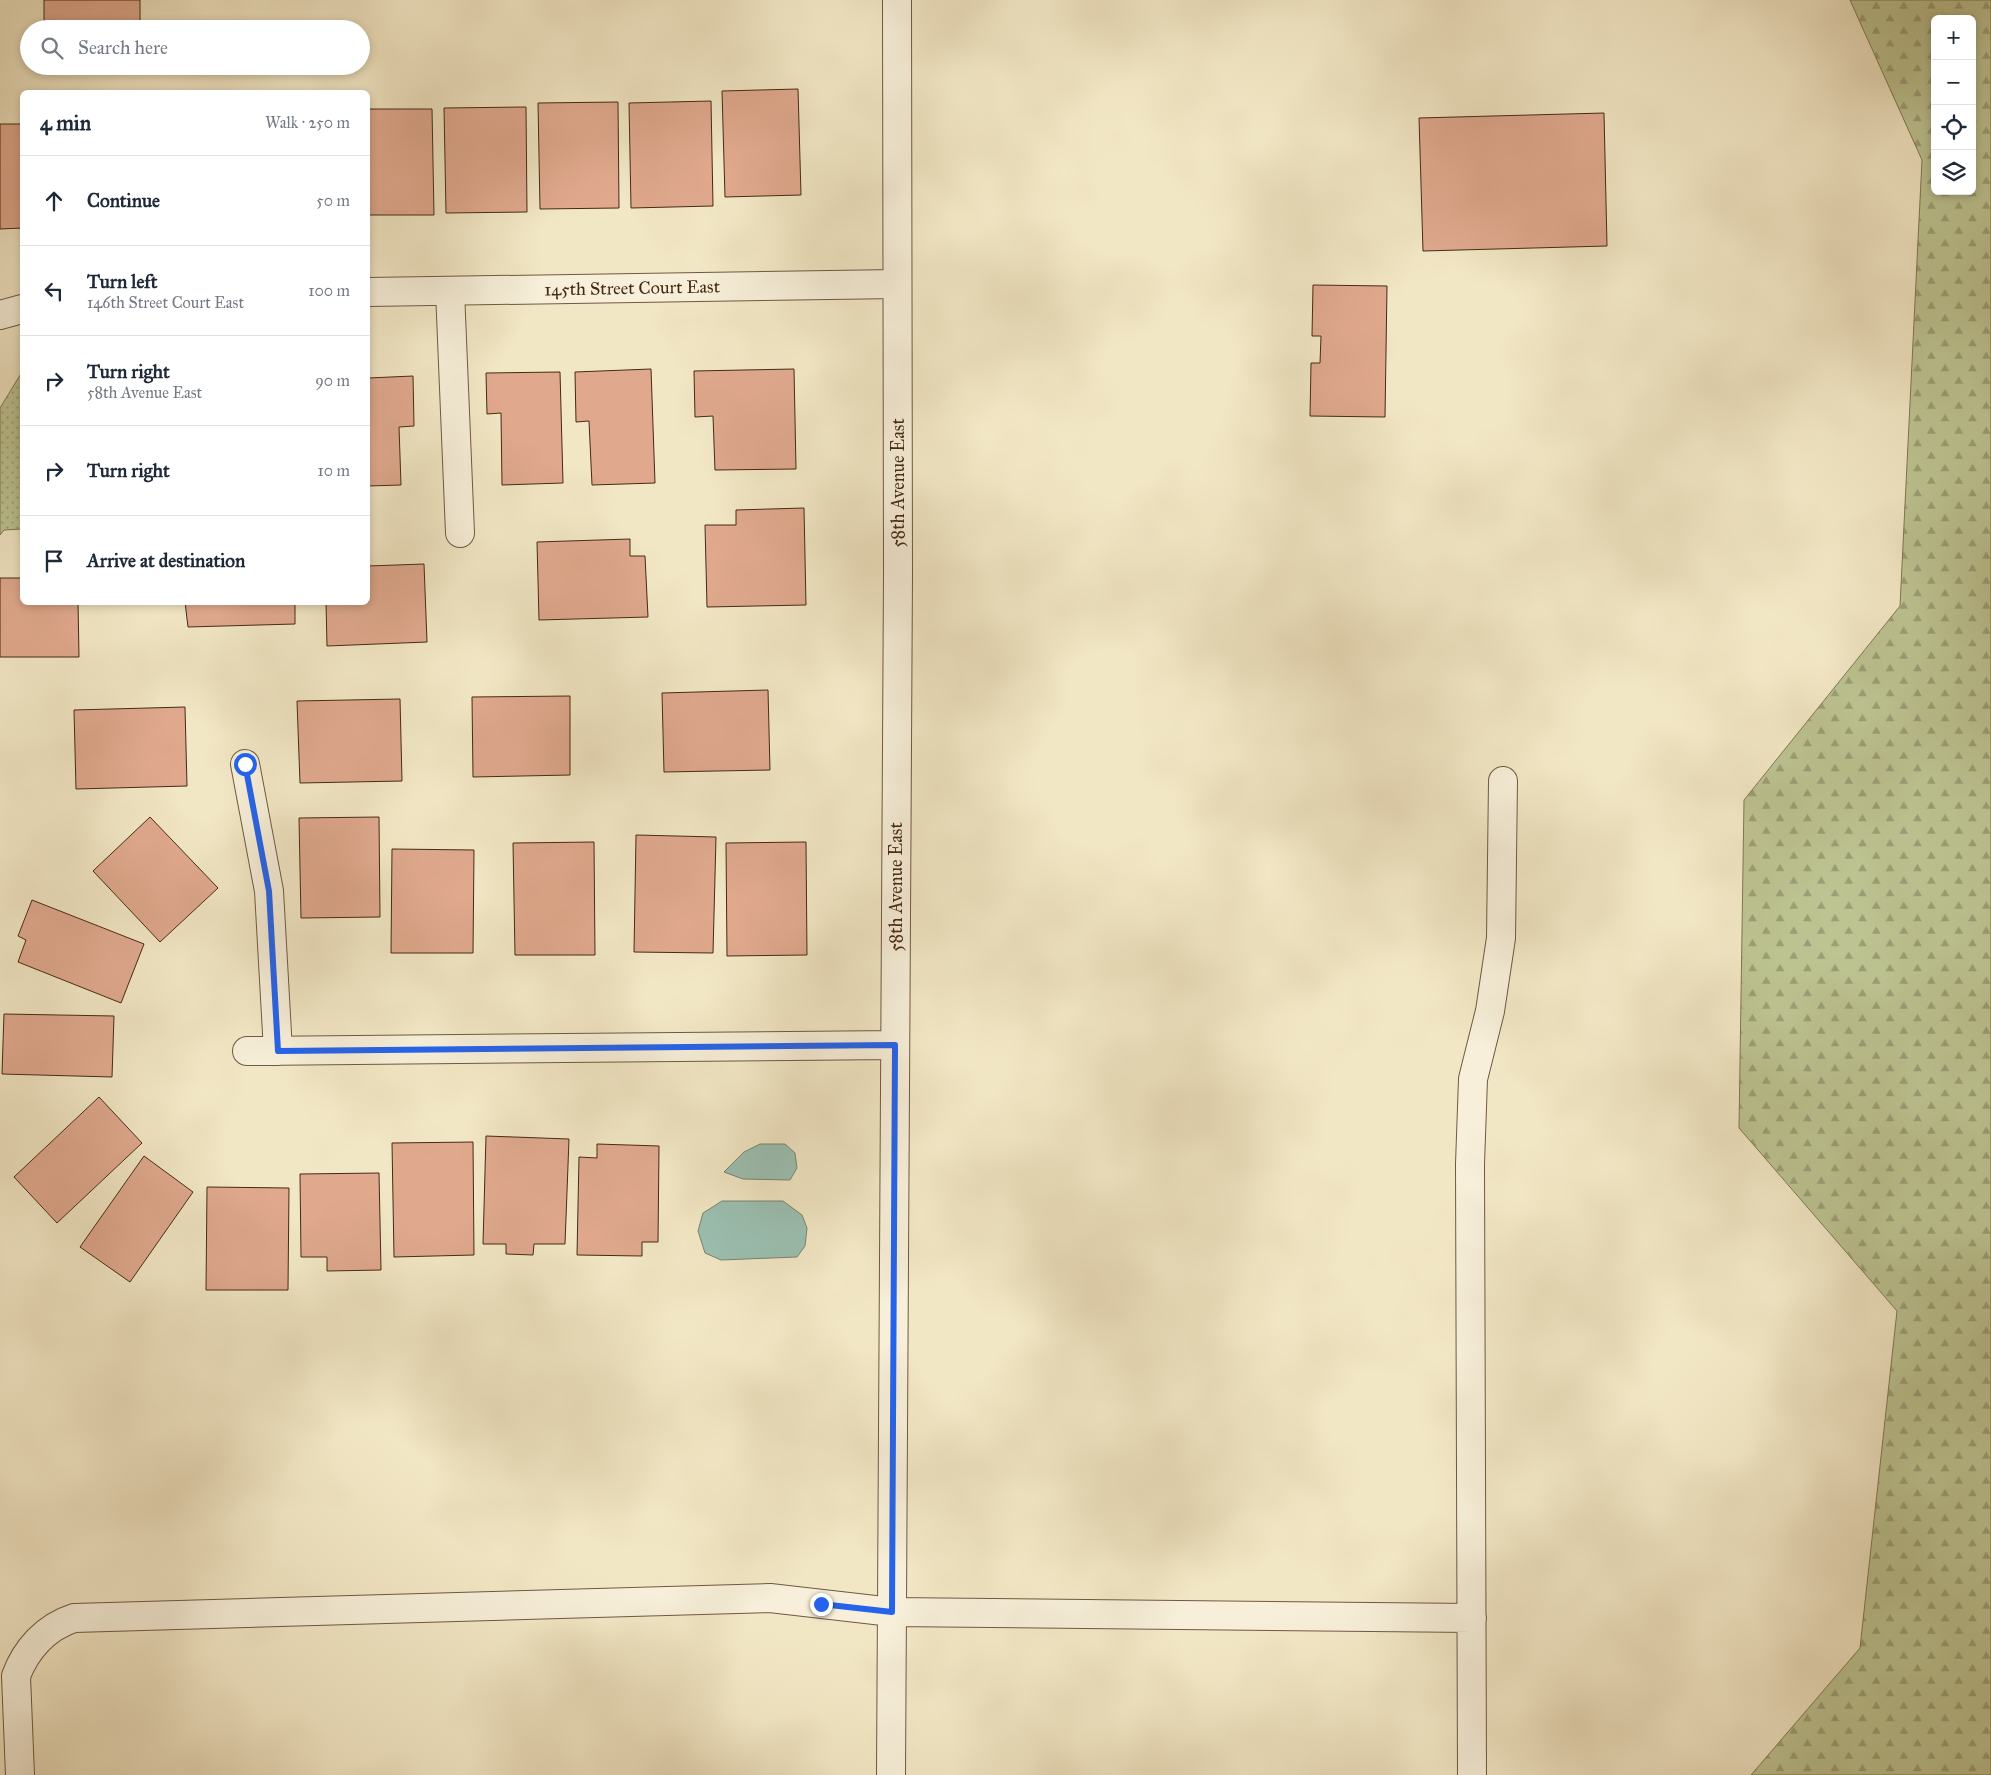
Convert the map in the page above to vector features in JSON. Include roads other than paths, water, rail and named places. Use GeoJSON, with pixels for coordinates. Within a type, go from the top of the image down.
{"type":"FeatureCollection","features":[{"type":"Feature","properties":{"kind":"street","name":"58th Avenue East"},"geometry":{"type":"LineString","coordinates":[[891,1775],[895,1045],[896,0]]}},
{"type":"Feature","properties":{"kind":"street","name":"145th Street Court East"},"geometry":{"type":"LineString","coordinates":[[370,292],[897,284]]}},
{"type":"Feature","properties":{"kind":"street"},"geometry":{"type":"LineString","coordinates":[[450,291],[460,534]]}},
{"type":"Feature","properties":{"kind":"street"},"geometry":{"type":"LineString","coordinates":[[0,315],[20,310]]}},
{"type":"Feature","properties":{"kind":"street"},"geometry":{"type":"LineString","coordinates":[[245,764],[269,891],[278,1051]]}},
{"type":"Feature","properties":{"kind":"street"},"geometry":{"type":"LineString","coordinates":[[1472,1775],[1470,1164],[1472,1088],[1490,1011],[1501,938],[1503,781]]}},
{"type":"Feature","properties":{"kind":"street"},"geometry":{"type":"LineString","coordinates":[[247,1052],[895,1045]]}},
{"type":"Feature","properties":{"kind":"street"},"geometry":{"type":"LineString","coordinates":[[20,1775],[16,1676],[30,1649],[50,1629],[74,1618],[770,1598],[892,1612],[1472,1618]]}}]}
